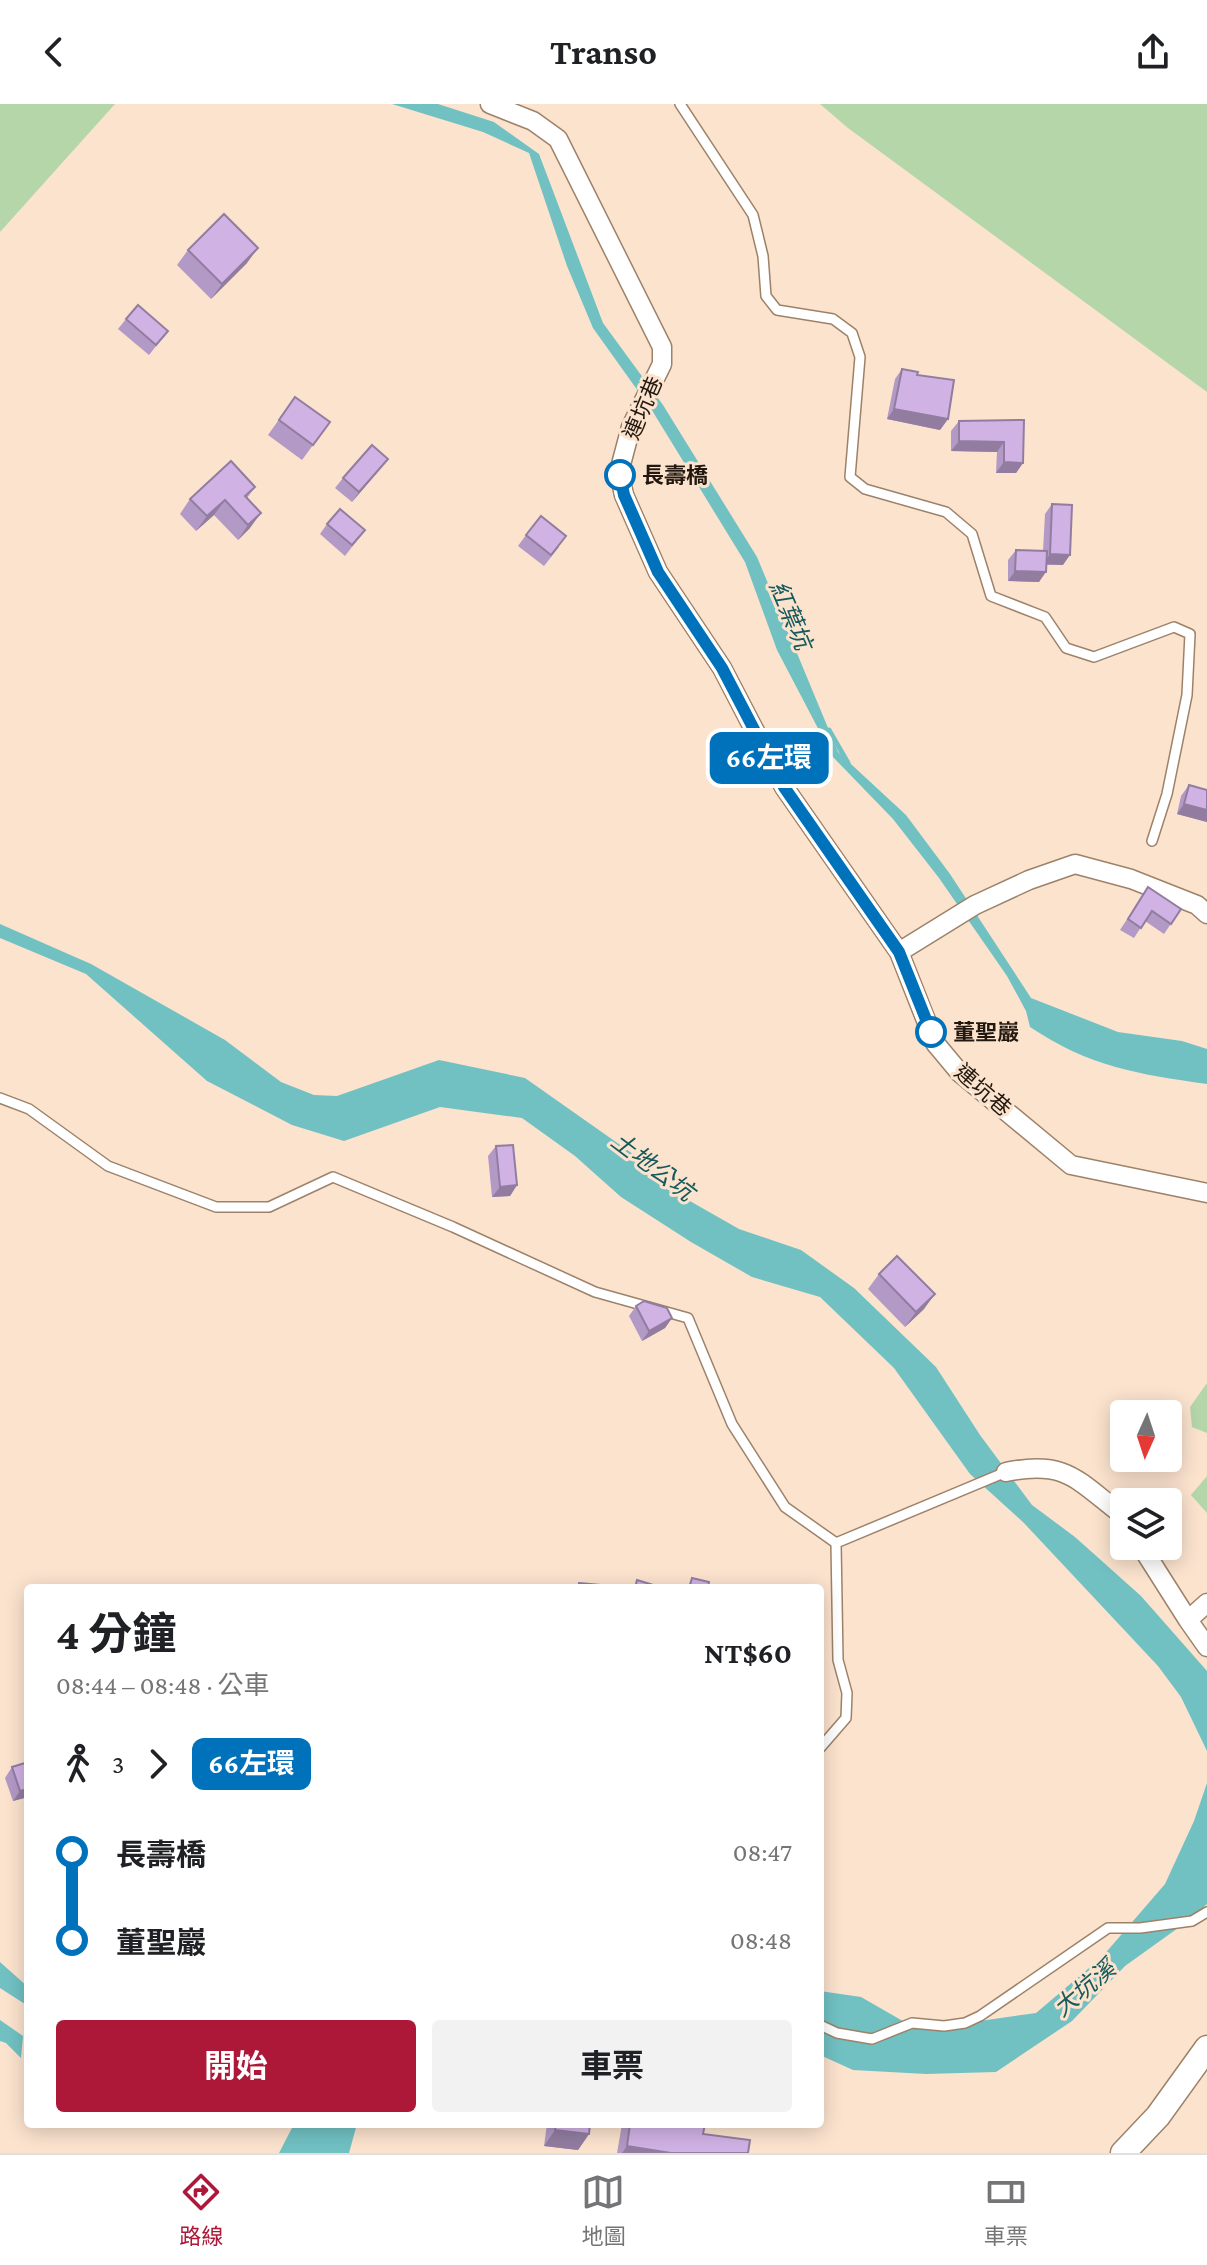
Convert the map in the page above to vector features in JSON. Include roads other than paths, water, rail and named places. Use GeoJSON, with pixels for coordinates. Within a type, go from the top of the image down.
{"type":"FeatureCollection","features":[{"type":"Feature","properties":{"kind":"main road"},"geometry":{"type":"LineString","coordinates":[[1123,2153],[1158,2116],[1207,2048]]}},
{"type":"Feature","properties":{"kind":"street","name":"連坑巷"},"geometry":{"type":"LineString","coordinates":[[490,104],[533,121],[558,139],[662,347],[662,364],[631,427],[619,472],[624,495],[658,572],[722,668],[784,787],[899,952],[935,1043],[960,1073],[1071,1165],[1207,1193]]}},
{"type":"Feature","properties":{"kind":"street"},"geometry":{"type":"LineString","coordinates":[[899,952],[975,905],[1029,880],[1075,864],[1131,879],[1197,905],[1207,914]]}},
{"type":"Feature","properties":{"kind":"street"},"geometry":{"type":"LineString","coordinates":[[1006,1472],[1030,1467],[1066,1471],[1110,1505]]}},
{"type":"Feature","properties":{"kind":"street"},"geometry":{"type":"LineString","coordinates":[[1150,1560],[1207,1647]]}},
{"type":"Feature","properties":{"kind":"street"},"geometry":{"type":"LineString","coordinates":[[1188,1620],[1207,1603]]}},
{"type":"Feature","properties":{"kind":"lane"},"geometry":{"type":"LineString","coordinates":[[680,104],[753,215],[763,256],[766,296],[777,310],[833,319],[852,333],[860,357],[850,477],[865,489],[946,512],[972,534],[991,596],[1045,617],[1066,648],[1094,657],[1174,627],[1190,634],[1187,695],[1167,794],[1152,841]]}},
{"type":"Feature","properties":{"kind":"lane"},"geometry":{"type":"LineString","coordinates":[[0,1098],[29,1109],[108,1166],[216,1207],[269,1207],[333,1177],[453,1227],[595,1292],[688,1318],[732,1424],[785,1507],[836,1543]]}},
{"type":"Feature","properties":{"kind":"lane"},"geometry":{"type":"LineString","coordinates":[[836,1543],[1006,1472]]}},
{"type":"Feature","properties":{"kind":"lane"},"geometry":{"type":"LineString","coordinates":[[824,1743],[846,1718],[847,1693],[838,1660],[836,1543]]}},
{"type":"Feature","properties":{"kind":"lane"},"geometry":{"type":"LineString","coordinates":[[824,2027],[837,2033],[872,2039],[912,2023],[944,2026],[965,2023],[980,2016],[1108,1928],[1140,1928],[1192,1921],[1207,1912]]}},
{"type":"Feature","properties":{"kind":"water"},"geometry":{"type":"Polygon","coordinates":[[[392,104],[438,104],[494,122],[539,154],[603,323],[663,405],[757,557],[838,752],[906,815],[950,874],[1031,998],[1118,1032],[1182,1041],[1207,1049],[1207,1084],[1115,1067],[1073,1051],[1030,1027],[1026,1011],[1007,976],[939,878],[893,819],[833,757],[777,650],[745,562],[653,412],[593,328],[567,266],[529,153],[483,132],[392,104]]]}},
{"type":"Feature","properties":{"kind":"water"},"geometry":{"type":"Polygon","coordinates":[[[0,924],[91,964],[225,1040],[281,1082],[314,1095],[337,1096],[439,1060],[525,1078],[633,1154],[660,1184],[739,1229],[801,1250],[854,1288],[936,1367],[980,1435],[1032,1505],[1075,1537],[1141,1596],[1207,1671],[1207,1751],[1181,1697],[1158,1666],[1023,1522],[970,1474],[894,1368],[820,1297],[752,1277],[691,1242],[621,1197],[575,1156],[522,1118],[440,1107],[344,1141],[292,1125],[207,1081],[86,974],[0,938],[0,924]]]}},
{"type":"Feature","properties":{"kind":"water","name":"大坑溪"},"geometry":{"type":"Polygon","coordinates":[[[1207,1783],[1207,1904],[1125,1966],[1072,2021],[996,2072],[926,2074],[853,2070],[824,2057],[824,1992],[861,1997],[908,2024],[966,2023],[1036,2013],[1102,1957],[1165,1884],[1194,1821],[1207,1783]]]}},
{"type":"Feature","properties":{"kind":"water"},"geometry":{"type":"Polygon","coordinates":[[[0,1962],[24,1983],[24,2003],[0,1988],[0,1962]]]}},
{"type":"Feature","properties":{"kind":"water"},"geometry":{"type":"Polygon","coordinates":[[[0,2020],[23,2036],[21,2058],[0,2041],[0,2020]]]}},
{"type":"Feature","properties":{"kind":"water"},"geometry":{"type":"Polygon","coordinates":[[[292,2128],[356,2128],[349,2153],[279,2153],[292,2128]]]}},
{"type":"Feature","properties":{"kind":"waterway","name":"紅葉坑"},"geometry":{"type":"LineString","coordinates":[[829,730],[848,763]]}},
{"type":"Feature","properties":{"kind":"place","name":"長壽橋"},"geometry":{"type":"Point","coordinates":[620,475]}},
{"type":"Feature","properties":{"kind":"place","name":"董聖巖"},"geometry":{"type":"Point","coordinates":[931,1032]}},
{"type":"Feature","properties":{"kind":"water label","name":"土地公坑"},"geometry":{"type":"Point","coordinates":[653,1166]}}]}
